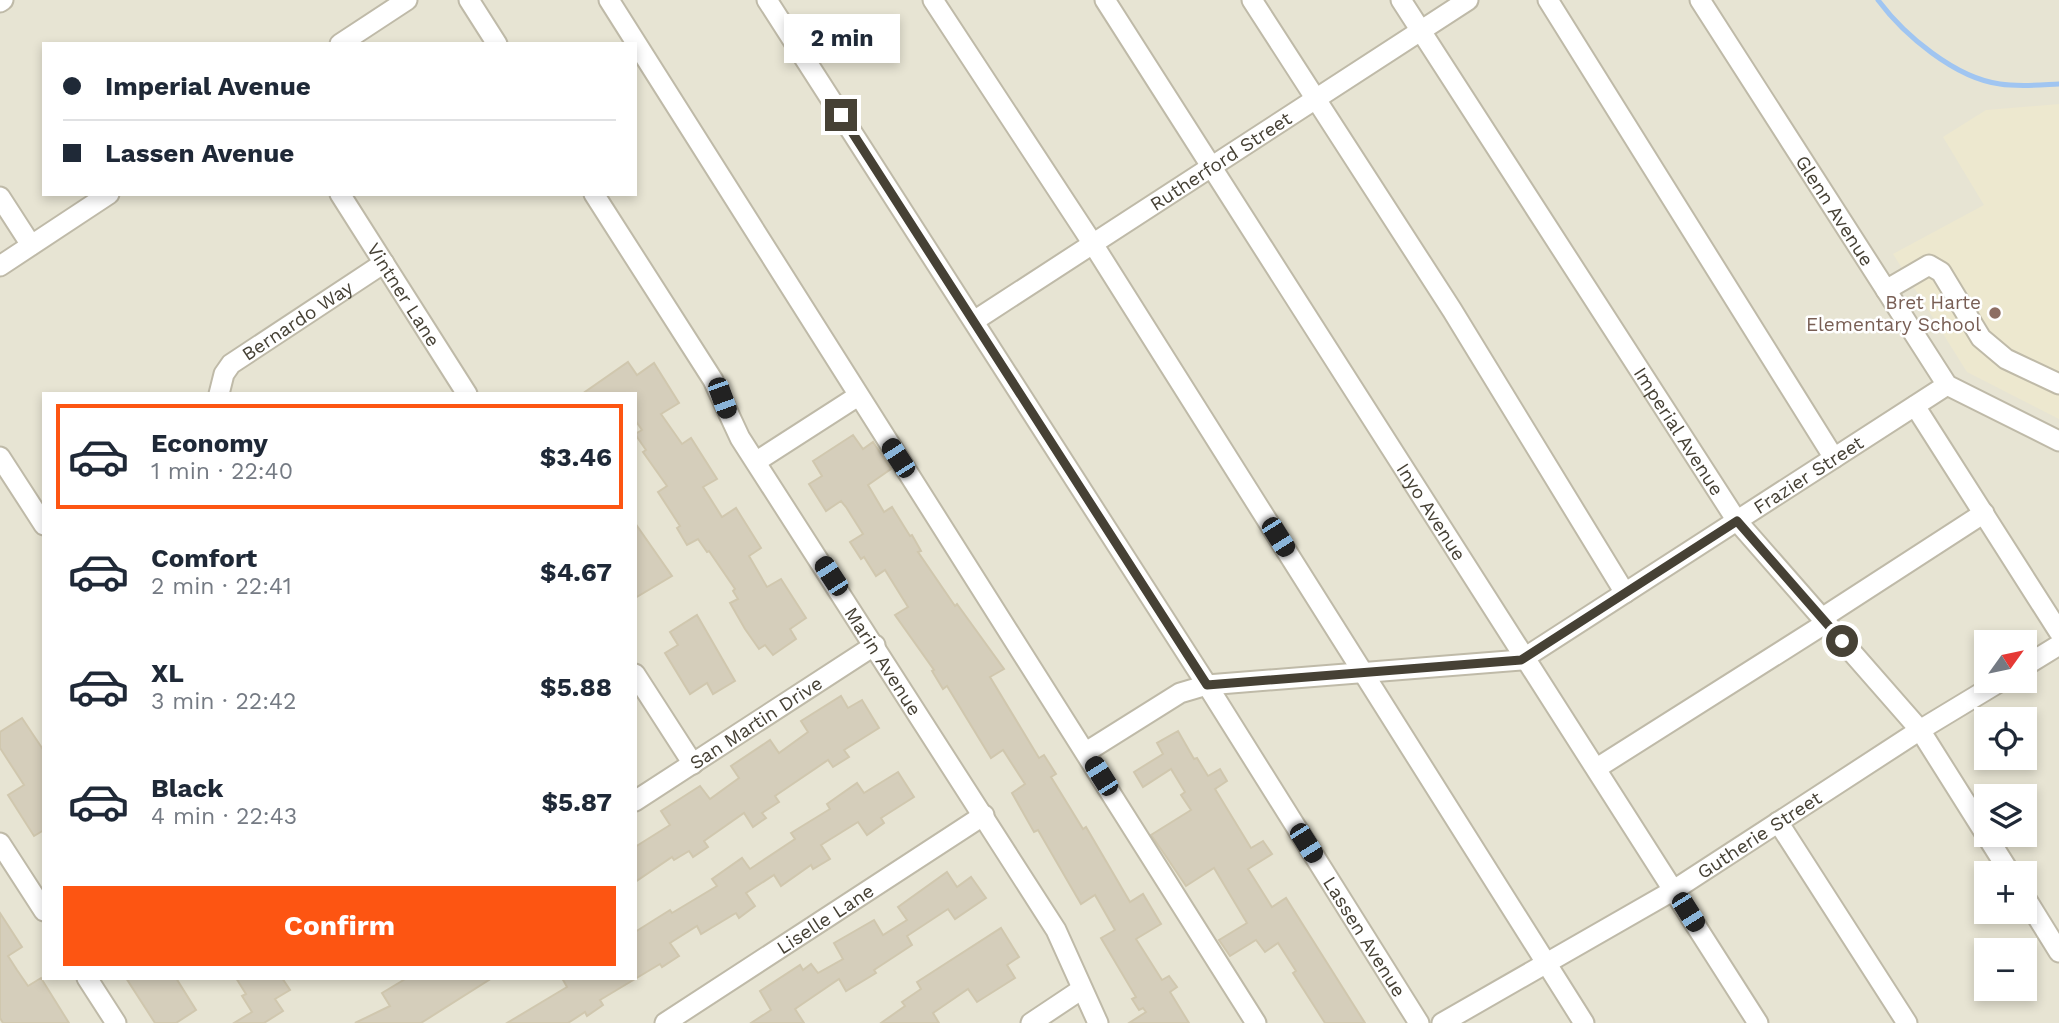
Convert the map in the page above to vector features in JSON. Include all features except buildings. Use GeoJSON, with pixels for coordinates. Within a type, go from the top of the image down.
{"type":"FeatureCollection","features":[{"type":"Feature","properties":{"kind":"street"},"geometry":{"type":"LineString","coordinates":[[343,42],[407,0]]}},
{"type":"Feature","properties":{"kind":"street"},"geometry":{"type":"LineString","coordinates":[[469,0],[496,42]]}},
{"type":"Feature","properties":{"kind":"street"},"geometry":{"type":"LineString","coordinates":[[609,0],[635,42]]}},
{"type":"Feature","properties":{"kind":"street","name":"Lassen Avenue"},"geometry":{"type":"LineString","coordinates":[[767,0],[1207,685],[1419,1023]]}},
{"type":"Feature","properties":{"kind":"street"},"geometry":{"type":"LineString","coordinates":[[933,0],[1093,244],[1584,1023]]}},
{"type":"Feature","properties":{"kind":"street","name":"Inyo Avenue"},"geometry":{"type":"LineString","coordinates":[[1105,0],[1758,1023]]}},
{"type":"Feature","properties":{"kind":"street"},"geometry":{"type":"LineString","coordinates":[[1252,0],[1452,310],[1625,593]]}},
{"type":"Feature","properties":{"kind":"street","name":"Imperial Avenue"},"geometry":{"type":"LineString","coordinates":[[1401,0],[1737,521],[1920,730],[2002,861]]}},
{"type":"Feature","properties":{"kind":"street","name":"Rutherford Street"},"geometry":{"type":"LineString","coordinates":[[974,321],[1468,0]]}},
{"type":"Feature","properties":{"kind":"street"},"geometry":{"type":"LineString","coordinates":[[1548,0],[1834,458]]}},
{"type":"Feature","properties":{"kind":"street","name":"Glenn Avenue"},"geometry":{"type":"LineString","coordinates":[[1700,0],[1947,385]]}},
{"type":"Feature","properties":{"kind":"street"},"geometry":{"type":"LineString","coordinates":[[637,45],[1256,1023]]}},
{"type":"Feature","properties":{"kind":"street"},"geometry":{"type":"LineString","coordinates":[[0,266],[106,196]]}},
{"type":"Feature","properties":{"kind":"street","name":"Vintner Lane"},"geometry":{"type":"LineString","coordinates":[[341,196],[466,392]]}},
{"type":"Feature","properties":{"kind":"street","name":"Marin Avenue"},"geometry":{"type":"LineString","coordinates":[[595,196],[713,380],[740,438],[1056,930],[1098,1023]]}},
{"type":"Feature","properties":{"kind":"street"},"geometry":{"type":"LineString","coordinates":[[0,197],[31,245]]}},
{"type":"Feature","properties":{"kind":"street","name":"Bernardo Way"},"geometry":{"type":"LineString","coordinates":[[219,390],[224,374],[231,364],[384,263]]}},
{"type":"Feature","properties":{"kind":"street"},"geometry":{"type":"LineString","coordinates":[[1886,290],[1929,265],[1941,272],[1981,338],[2006,359],[2059,384]]}},
{"type":"Feature","properties":{"kind":"street"},"geometry":{"type":"LineString","coordinates":[[1947,385],[2059,441]]}},
{"type":"Feature","properties":{"kind":"street","name":"Frazier Street"},"geometry":{"type":"LineString","coordinates":[[1086,752],[1180,693],[1207,685],[1521,660],[1947,385]]}},
{"type":"Feature","properties":{"kind":"street"},"geometry":{"type":"LineString","coordinates":[[757,461],[858,396]]}},
{"type":"Feature","properties":{"kind":"street"},"geometry":{"type":"LineString","coordinates":[[1916,405],[2059,632]]}},
{"type":"Feature","properties":{"kind":"street"},"geometry":{"type":"LineString","coordinates":[[0,457],[42,522]]}},
{"type":"Feature","properties":{"kind":"street"},"geometry":{"type":"LineString","coordinates":[[1597,768],[1824,621],[1984,513]]}},
{"type":"Feature","properties":{"kind":"street","name":"San Martin Drive"},"geometry":{"type":"LineString","coordinates":[[637,800],[875,645]]}},
{"type":"Feature","properties":{"kind":"street"},"geometry":{"type":"LineString","coordinates":[[2037,659],[2059,645]]}},
{"type":"Feature","properties":{"kind":"street"},"geometry":{"type":"LineString","coordinates":[[637,677],[692,764]]}},
{"type":"Feature","properties":{"kind":"street","name":"Gutherie Street"},"geometry":{"type":"LineString","coordinates":[[1442,1023],[1675,890],[1981,693]]}},
{"type":"Feature","properties":{"kind":"street","name":"Liselle Lane"},"geometry":{"type":"LineString","coordinates":[[665,1023],[984,815]]}},
{"type":"Feature","properties":{"kind":"street"},"geometry":{"type":"LineString","coordinates":[[1778,822],[1907,1023]]}},
{"type":"Feature","properties":{"kind":"street"},"geometry":{"type":"LineString","coordinates":[[0,843],[42,908]]}},
{"type":"Feature","properties":{"kind":"street"},"geometry":{"type":"LineString","coordinates":[[2037,916],[2059,952]]}},
{"type":"Feature","properties":{"kind":"street"},"geometry":{"type":"LineString","coordinates":[[88,980],[116,1023]]}},
{"type":"Feature","properties":{"kind":"street"},"geometry":{"type":"LineString","coordinates":[[1031,1023],[1082,989]]}},
{"type":"Feature","properties":{"kind":"shaded area"},"geometry":{"type":"Polygon","coordinates":[[[0,0],[2059,0],[2059,1023],[0,1023],[0,0]]]}},
{"type":"Feature","properties":{"kind":"shaded area","name":"Bret Harte Elementary School"},"geometry":{"type":"Polygon","coordinates":[[[2059,104],[2059,419],[1967,372],[1893,254],[1984,205],[1943,137],[1986,110],[2059,104]]]}},
{"type":"Feature","properties":{"kind":"waterway"},"geometry":{"type":"LineString","coordinates":[[1878,0],[1916,40],[1948,64],[1966,73],[2007,85],[2059,84]]}},
{"type":"Feature","properties":{"kind":"place","name":"Bret Harte Elementary School"},"geometry":{"type":"Point","coordinates":[1995,313]}},
{"type":"Feature","properties":{"kind":"route"},"geometry":{"type":"LineString","coordinates":[[841,115],[1207,685],[1521,660],[1737,521],[1842,641]]}}]}
